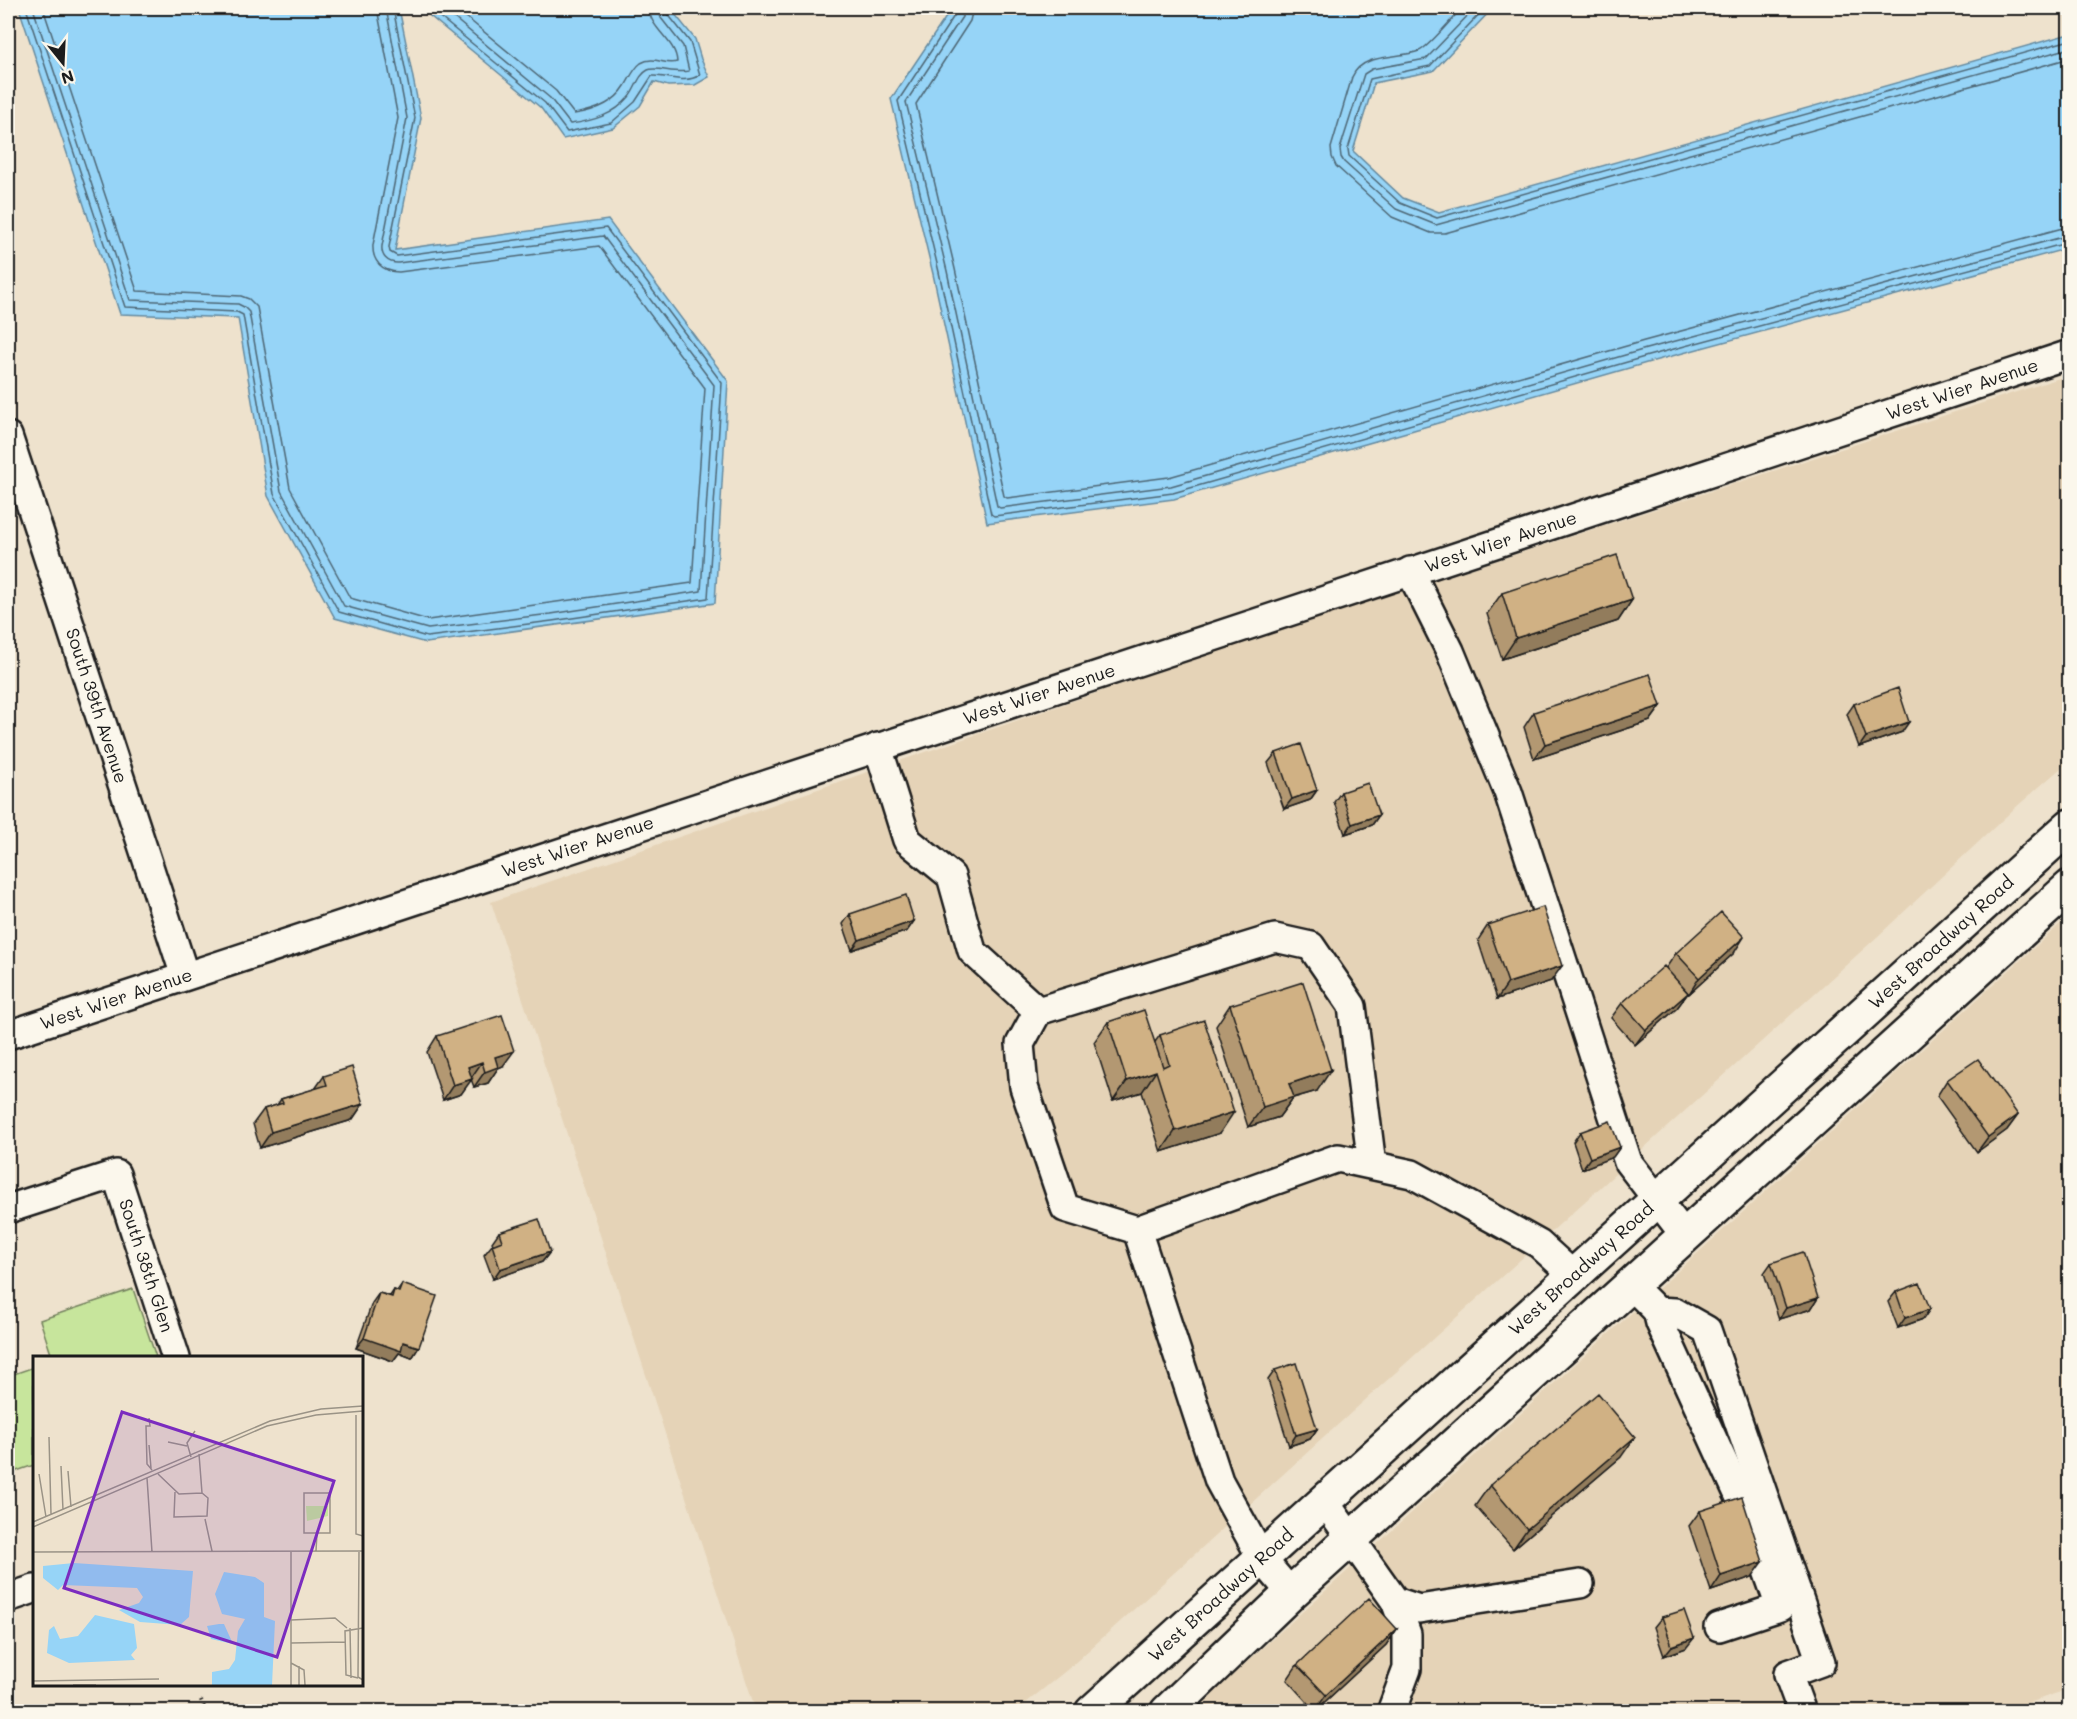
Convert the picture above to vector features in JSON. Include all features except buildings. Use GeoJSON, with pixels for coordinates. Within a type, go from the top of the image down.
{"type":"FeatureCollection","features":[{"type":"Feature","properties":{"kind":"main road","name":"West Broadway Road"},"geometry":{"type":"LineString","coordinates":[[1092,1712],[2070,826]]}},
{"type":"Feature","properties":{"kind":"main road"},"geometry":{"type":"LineString","coordinates":[[2043,850],[2070,881]]}},
{"type":"Feature","properties":{"kind":"main road"},"geometry":{"type":"LineString","coordinates":[[1167,1712],[1291,1593],[2070,887]]}},
{"type":"Feature","properties":{"kind":"street","name":"West Wier Avenue"},"geometry":{"type":"LineString","coordinates":[[8,1035],[2070,354]]}},
{"type":"Feature","properties":{"kind":"street","name":"South 39th Avenue"},"geometry":{"type":"LineString","coordinates":[[8,436],[185,976]]}},
{"type":"Feature","properties":{"kind":"street"},"geometry":{"type":"LineString","coordinates":[[1410,572],[1450,651],[1508,792],[1628,1162],[1686,1237]]}},
{"type":"Feature","properties":{"kind":"street"},"geometry":{"type":"LineString","coordinates":[[878,747],[907,840],[951,876],[972,951],[1038,1011]]}},
{"type":"Feature","properties":{"kind":"street"},"geometry":{"type":"LineString","coordinates":[[1372,1165],[1352,1006],[1311,946],[1275,938],[1038,1011],[1020,1044],[1024,1087],[1065,1208],[1137,1230],[1338,1158],[1412,1174],[1539,1244],[1573,1275]]}},
{"type":"Feature","properties":{"kind":"street","name":"South 38th Glen"},"geometry":{"type":"LineString","coordinates":[[8,1207],[116,1174],[175,1356]]}},
{"type":"Feature","properties":{"kind":"street"},"geometry":{"type":"LineString","coordinates":[[1137,1230],[1219,1481],[1262,1559],[1291,1593]]}},
{"type":"Feature","properties":{"kind":"street"},"geometry":{"type":"LineString","coordinates":[[1632,1286],[1657,1311],[1660,1323],[1745,1509],[1780,1607],[1719,1627]]}},
{"type":"Feature","properties":{"kind":"street"},"geometry":{"type":"LineString","coordinates":[[1657,1311],[1675,1312],[1707,1330],[1821,1662],[1788,1674],[1802,1712]]}},
{"type":"Feature","properties":{"kind":"street"},"geometry":{"type":"LineString","coordinates":[[1324,1502],[1395,1601],[1407,1634],[1407,1669],[1391,1712]]}},
{"type":"Feature","properties":{"kind":"street"},"geometry":{"type":"LineString","coordinates":[[1395,1601],[1419,1609],[1580,1584]]}},
{"type":"Feature","properties":{"kind":"street"},"geometry":{"type":"LineString","coordinates":[[8,1598],[33,1589]]}},
{"type":"Feature","properties":{"kind":"path"},"geometry":{"type":"LineString","coordinates":[[201,1700],[206,1712]]}},
{"type":"Feature","properties":{"kind":"shaded area"},"geometry":{"type":"Polygon","coordinates":[[[2069,375],[2069,761],[1068,1669],[1016,1711],[756,1711],[491,902],[1221,650],[2069,375]]]}},
{"type":"Feature","properties":{"kind":"shaded area"},"geometry":{"type":"Polygon","coordinates":[[[2069,916],[2069,1689],[2002,1712],[1192,1712],[2069,916]]]}},
{"type":"Feature","properties":{"kind":"green space"},"geometry":{"type":"Polygon","coordinates":[[[133,1289],[156,1356],[52,1356],[40,1320],[133,1289]]]}},
{"type":"Feature","properties":{"kind":"green space"},"geometry":{"type":"Polygon","coordinates":[[[33,1367],[33,1465],[8,1474],[8,1376],[33,1367]]]}},
{"type":"Feature","properties":{"kind":"water"},"geometry":{"type":"Polygon","coordinates":[[[19,8],[399,8],[421,118],[395,250],[608,220],[728,381],[715,603],[426,643],[335,618],[268,496],[238,318],[120,314],[19,8]]]}},
{"type":"Feature","properties":{"kind":"water"},"geometry":{"type":"Polygon","coordinates":[[[428,8],[670,8],[695,39],[709,77],[695,85],[668,86],[654,82],[640,106],[613,128],[563,139],[541,108],[430,16],[428,8]]]}},
{"type":"Feature","properties":{"kind":"water"},"geometry":{"type":"Polygon","coordinates":[[[952,8],[1493,8],[1433,71],[1374,83],[1353,151],[1403,198],[1439,212],[2069,34],[2069,248],[1650,362],[1174,499],[987,523],[933,274],[891,99],[952,8]]]}}]}
